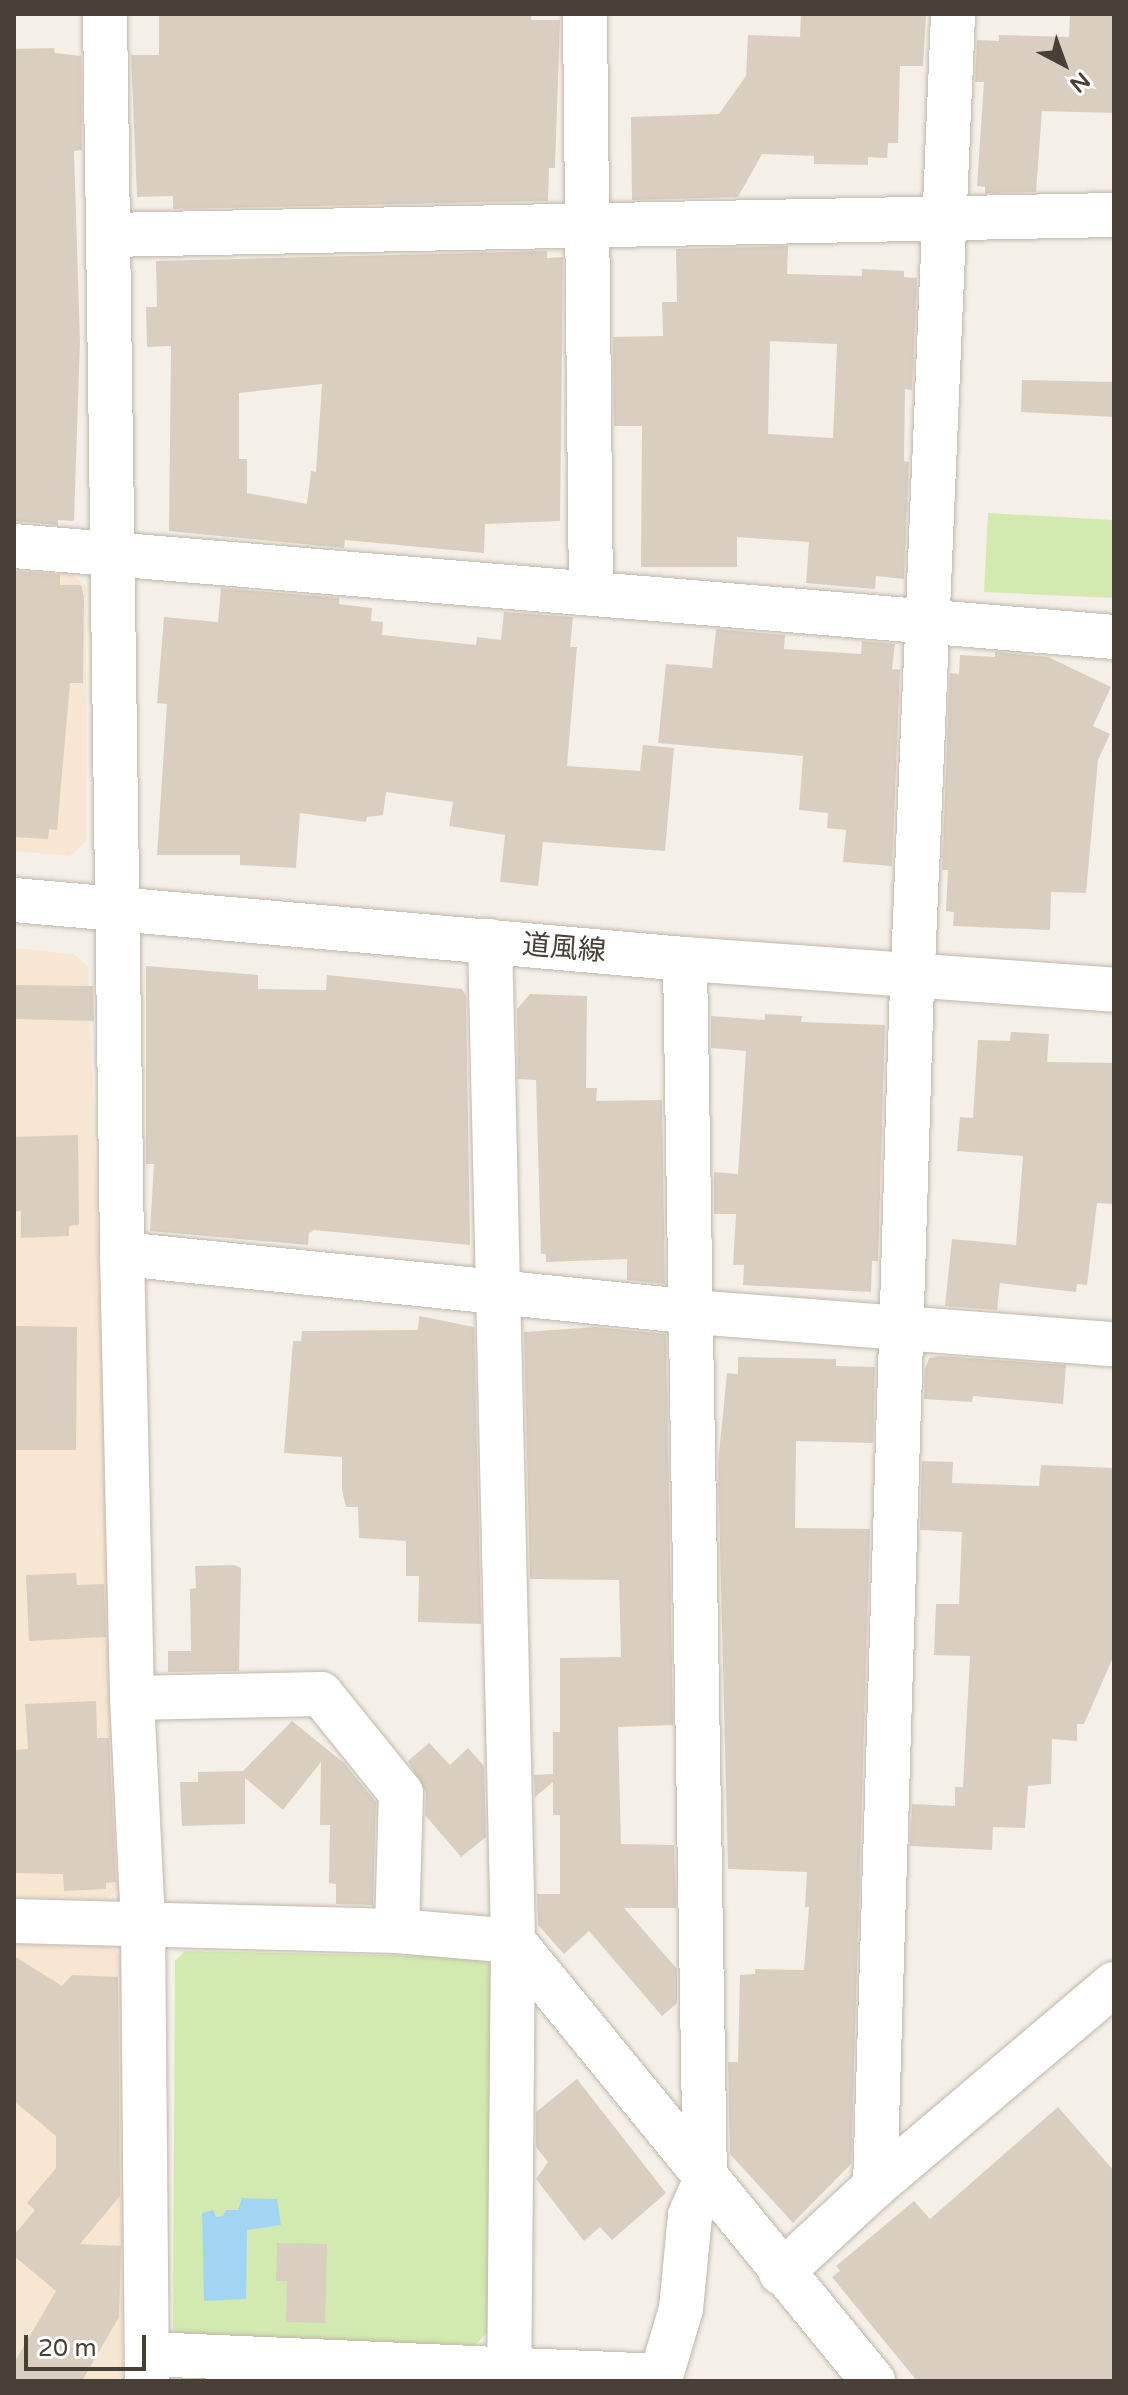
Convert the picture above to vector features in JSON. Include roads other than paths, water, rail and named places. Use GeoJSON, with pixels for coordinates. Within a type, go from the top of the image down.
{"type":"FeatureCollection","features":[{"type":"Feature","properties":{"kind":"street"},"geometry":{"type":"LineString","coordinates":[[105,14],[122,1254],[132,1698],[143,1925],[148,2368],[661,2376],[681,2309],[690,2215],[705,2181],[694,1312],[685,959]]}},
{"type":"Feature","properties":{"kind":"street"},"geometry":{"type":"LineString","coordinates":[[585,14],[591,592]]}},
{"type":"Feature","properties":{"kind":"street"},"geometry":{"type":"LineString","coordinates":[[875,2186],[913,974],[953,14]]}},
{"type":"Feature","properties":{"kind":"street"},"geometry":{"type":"LineString","coordinates":[[108,235],[1114,215]]}},
{"type":"Feature","properties":{"kind":"street"},"geometry":{"type":"LineString","coordinates":[[14,546],[1114,637]]}},
{"type":"Feature","properties":{"kind":"street","name":"道風線"},"geometry":{"type":"LineString","coordinates":[[14,900],[685,959],[1114,990]]}},
{"type":"Feature","properties":{"kind":"street"},"geometry":{"type":"LineString","coordinates":[[490,941],[513,1941],[509,2376]]}},
{"type":"Feature","properties":{"kind":"street"},"geometry":{"type":"LineString","coordinates":[[122,1254],[499,1289],[694,1312],[1114,1344]]}},
{"type":"Feature","properties":{"kind":"street"},"geometry":{"type":"LineString","coordinates":[[132,1698],[321,1694],[401,1793],[397,1931]]}},
{"type":"Feature","properties":{"kind":"street"},"geometry":{"type":"LineString","coordinates":[[14,1921],[397,1931],[513,1941],[705,2181],[873,2381]]}},
{"type":"Feature","properties":{"kind":"street"},"geometry":{"type":"LineString","coordinates":[[781,2273],[875,2186],[1114,1984]]}},
{"type":"Feature","properties":{"kind":"water"},"geometry":{"type":"Polygon","coordinates":[[[242,2198],[277,2199],[281,2225],[247,2230],[246,2299],[204,2301],[202,2213],[213,2210],[216,2217],[223,2216],[226,2210],[238,2210],[242,2198]]]}}]}
